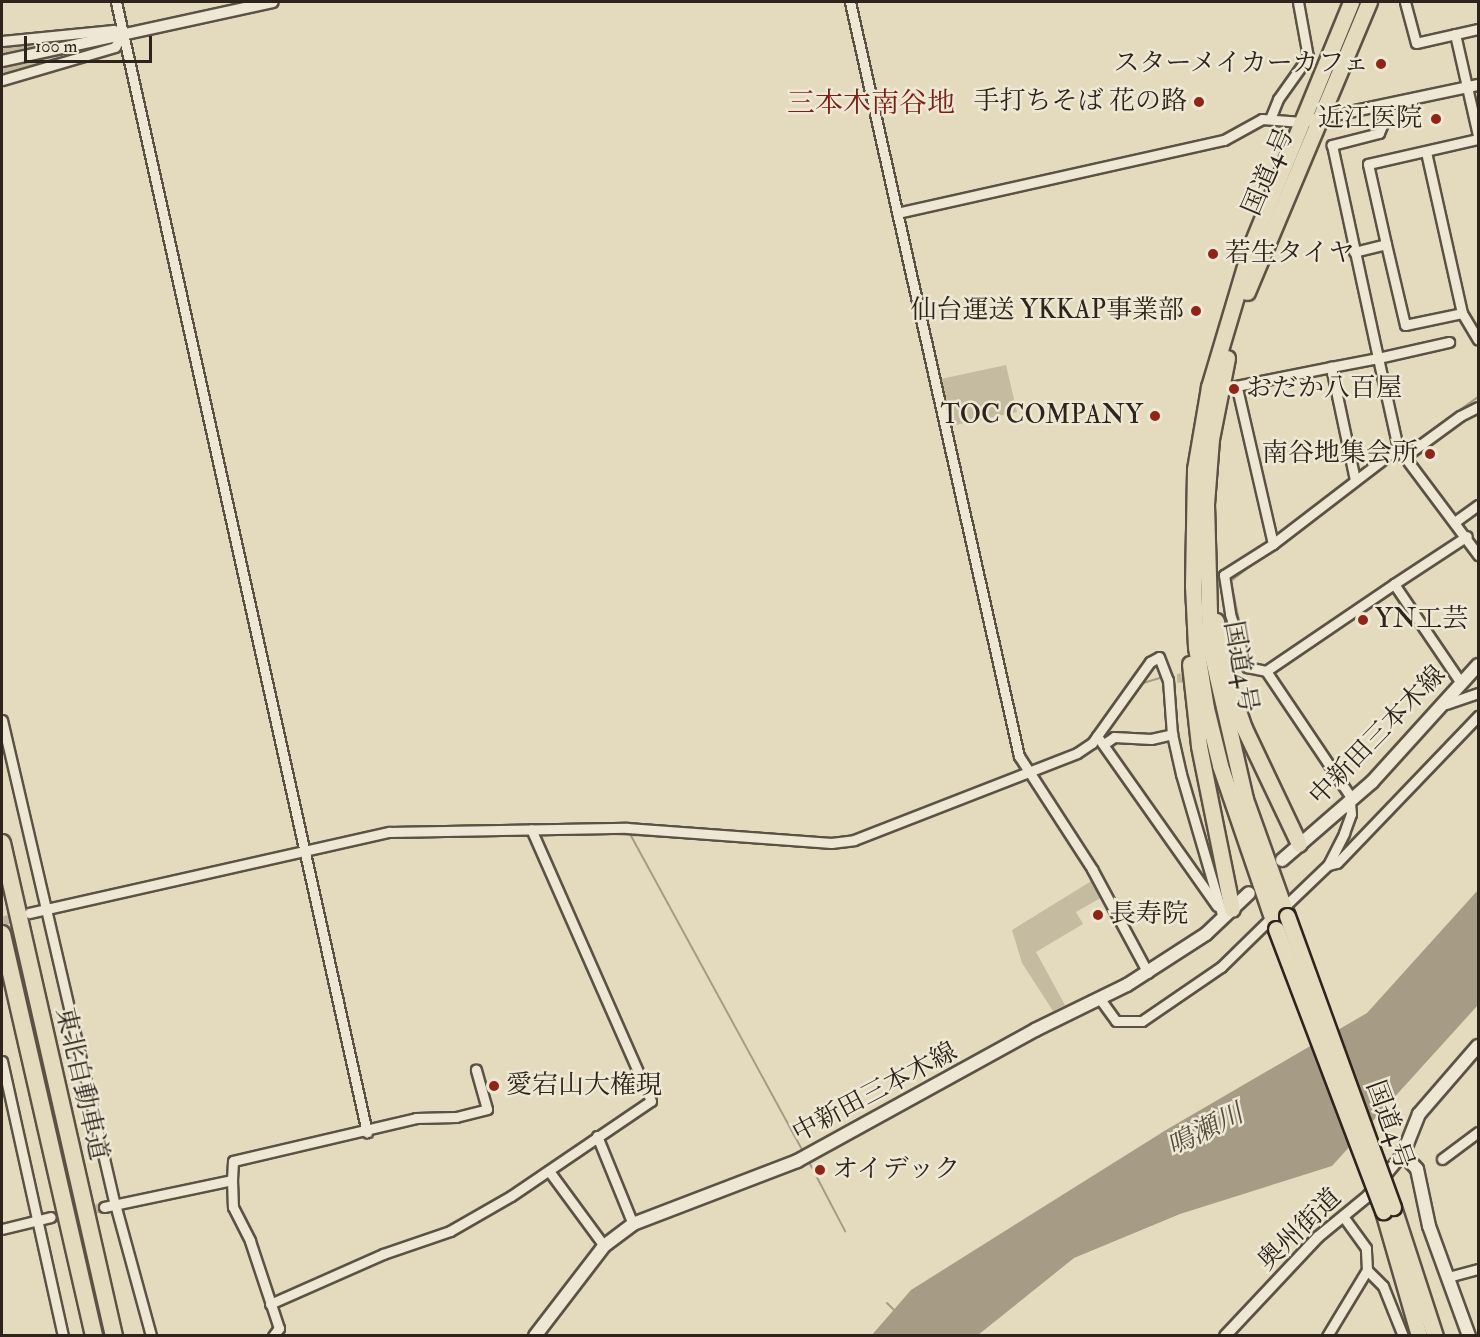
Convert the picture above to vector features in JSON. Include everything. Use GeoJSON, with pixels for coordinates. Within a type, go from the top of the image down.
{"type":"FeatureCollection","features":[{"type":"Feature","properties":{"kind":"highway","name":"国道4号"},"geometry":{"type":"LineString","coordinates":[[1351,2],[1251,246],[1209,387],[1195,469],[1193,524],[1196,647],[1206,708],[1220,765],[1280,917],[1435,1335]]}},
{"type":"Feature","properties":{"kind":"highway","name":"国道4号"},"geometry":{"type":"LineString","coordinates":[[1280,917],[1245,800],[1222,712],[1210,646],[1205,568],[1208,473],[1221,385],[1256,267],[1369,2]]}},
{"type":"Feature","properties":{"kind":"highway"},"geometry":{"type":"LineString","coordinates":[[1193,524],[1186,586],[1192,695],[1228,913]]}},
{"type":"Feature","properties":{"kind":"highway"},"geometry":{"type":"LineString","coordinates":[[1205,568],[1230,688],[1256,755],[1299,844]]}},
{"type":"Feature","properties":{"kind":"highway","name":"東北自動車道"},"geometry":{"type":"LineString","coordinates":[[2,843],[114,1335]]}},
{"type":"Feature","properties":{"kind":"highway","name":"東北自動車道"},"geometry":{"type":"LineString","coordinates":[[2,934],[94,1335]]}},
{"type":"Feature","properties":{"kind":"highway","name":"国道4号"},"geometry":{"type":"LineString","coordinates":[[1388,1209],[1419,1335]]}},
{"type":"Feature","properties":{"kind":"main road","name":"中新田三本木線"},"geometry":{"type":"LineString","coordinates":[[1282,860],[1351,801],[1446,704],[1461,683],[1479,665]]}},
{"type":"Feature","properties":{"kind":"main road","name":"中新田三本木線"},"geometry":{"type":"LineString","coordinates":[[535,1335],[604,1246],[633,1224],[797,1161],[1101,999],[1148,973],[1228,913],[1249,893]]}},
{"type":"Feature","properties":{"kind":"main road"},"geometry":{"type":"LineString","coordinates":[[1469,1335],[1429,1226],[1417,1169],[1403,1154],[1419,1114],[1479,1046]]}},
{"type":"Feature","properties":{"kind":"street"},"geometry":{"type":"LineString","coordinates":[[116,2],[367,1132]]}},
{"type":"Feature","properties":{"kind":"street"},"geometry":{"type":"LineString","coordinates":[[2,61],[243,5],[273,2]]}},
{"type":"Feature","properties":{"kind":"street"},"geometry":{"type":"LineString","coordinates":[[850,2],[1019,756],[1092,869],[1148,973]]}},
{"type":"Feature","properties":{"kind":"street"},"geometry":{"type":"LineString","coordinates":[[1270,119],[1278,99],[1308,57],[1298,2]]}},
{"type":"Feature","properties":{"kind":"street"},"geometry":{"type":"LineString","coordinates":[[1405,2],[1416,44],[1479,29]]}},
{"type":"Feature","properties":{"kind":"street"},"geometry":{"type":"LineString","coordinates":[[2,41],[113,30],[123,34]]}},
{"type":"Feature","properties":{"kind":"street"},"geometry":{"type":"LineString","coordinates":[[2,80],[115,47],[123,34]]}},
{"type":"Feature","properties":{"kind":"street"},"geometry":{"type":"LineString","coordinates":[[1455,34],[1479,137],[1426,152],[1368,164],[1405,325],[1462,313]]}},
{"type":"Feature","properties":{"kind":"street"},"geometry":{"type":"LineString","coordinates":[[897,213],[1224,140],[1253,123],[1270,119],[1302,122],[1318,120],[1479,85]]}},
{"type":"Feature","properties":{"kind":"street"},"geometry":{"type":"LineString","coordinates":[[1380,107],[1384,121],[1379,133],[1332,145],[1354,252],[1401,452],[1456,521],[1479,555]]}},
{"type":"Feature","properties":{"kind":"street"},"geometry":{"type":"LineString","coordinates":[[1426,152],[1462,313],[1479,340]]}},
{"type":"Feature","properties":{"kind":"street"},"geometry":{"type":"LineString","coordinates":[[1354,252],[1386,244]]}},
{"type":"Feature","properties":{"kind":"street"},"geometry":{"type":"LineString","coordinates":[[1221,385],[1237,388],[1449,342]]}},
{"type":"Feature","properties":{"kind":"street"},"geometry":{"type":"LineString","coordinates":[[1331,367],[1355,480]]}},
{"type":"Feature","properties":{"kind":"street"},"geometry":{"type":"LineString","coordinates":[[1237,388],[1273,543]]}},
{"type":"Feature","properties":{"kind":"street"},"geometry":{"type":"LineString","coordinates":[[1247,667],[1230,614],[1224,575],[1273,543],[1355,480],[1460,416],[1479,407]]}},
{"type":"Feature","properties":{"kind":"street"},"geometry":{"type":"LineString","coordinates":[[1456,521],[1479,505]]}},
{"type":"Feature","properties":{"kind":"street"},"geometry":{"type":"LineString","coordinates":[[1266,671],[1467,536]]}},
{"type":"Feature","properties":{"kind":"street"},"geometry":{"type":"LineString","coordinates":[[1394,584],[1461,683]]}},
{"type":"Feature","properties":{"kind":"street"},"geometry":{"type":"LineString","coordinates":[[1101,740],[1155,658],[1163,660],[1172,679],[1172,734],[1210,869],[1217,906]]}},
{"type":"Feature","properties":{"kind":"street"},"geometry":{"type":"LineString","coordinates":[[1101,999],[1116,1022],[1142,1021],[1221,967],[1280,917],[1328,865],[1344,833],[1351,814],[1351,801],[1266,671],[1247,667],[1233,670]]}},
{"type":"Feature","properties":{"kind":"street"},"geometry":{"type":"LineString","coordinates":[[1446,704],[1479,693]]}},
{"type":"Feature","properties":{"kind":"street"},"geometry":{"type":"LineString","coordinates":[[1328,865],[1337,863],[1479,716]]}},
{"type":"Feature","properties":{"kind":"street"},"geometry":{"type":"LineString","coordinates":[[2,720],[44,909],[115,1204],[151,1335]]}},
{"type":"Feature","properties":{"kind":"street"},"geometry":{"type":"LineString","coordinates":[[29,913],[375,833],[532,832],[627,828],[839,843],[867,836],[1030,775],[1101,740],[1114,737],[1151,739],[1172,734]]}},
{"type":"Feature","properties":{"kind":"street"},"geometry":{"type":"LineString","coordinates":[[1101,740],[1217,906],[1228,913]]}},
{"type":"Feature","properties":{"kind":"street"},"geometry":{"type":"LineString","coordinates":[[270,1304],[382,1254],[450,1231],[549,1171],[597,1136],[647,1105],[651,1096],[532,832]]}},
{"type":"Feature","properties":{"kind":"street"},"geometry":{"type":"LineString","coordinates":[[2,1064],[63,1335]]}},
{"type":"Feature","properties":{"kind":"street"},"geometry":{"type":"LineString","coordinates":[[273,1335],[279,1328],[250,1241],[233,1207],[233,1161],[367,1132],[416,1118],[456,1117],[487,1109],[476,1070]]}},
{"type":"Feature","properties":{"kind":"street"},"geometry":{"type":"LineString","coordinates":[[1442,1159],[1479,1132]]}},
{"type":"Feature","properties":{"kind":"street"},"geometry":{"type":"LineString","coordinates":[[597,1136],[633,1224]]}},
{"type":"Feature","properties":{"kind":"street","name":"奥州街道"},"geometry":{"type":"LineString","coordinates":[[1226,1335],[1318,1237],[1368,1196],[1403,1154]]}},
{"type":"Feature","properties":{"kind":"street"},"geometry":{"type":"LineString","coordinates":[[549,1171],[604,1246]]}},
{"type":"Feature","properties":{"kind":"street"},"geometry":{"type":"LineString","coordinates":[[104,1207],[232,1180]]}},
{"type":"Feature","properties":{"kind":"street"},"geometry":{"type":"LineString","coordinates":[[1327,1335],[1367,1270],[1366,1248],[1343,1216]]}},
{"type":"Feature","properties":{"kind":"street"},"geometry":{"type":"LineString","coordinates":[[2,1228],[51,1218]]}},
{"type":"Feature","properties":{"kind":"street"},"geometry":{"type":"LineString","coordinates":[[1448,1277],[1479,1269]]}},
{"type":"Feature","properties":{"kind":"street"},"geometry":{"type":"LineString","coordinates":[[1367,1270],[1383,1286],[1403,1335]]}},
{"type":"Feature","properties":{"kind":"shaded area"},"geometry":{"type":"Polygon","coordinates":[[[109,32],[2,56],[2,46],[109,32]]]}},
{"type":"Feature","properties":{"kind":"shaded area"},"geometry":{"type":"Polygon","coordinates":[[[105,45],[2,77],[2,67],[105,45]]]}},
{"type":"Feature","properties":{"kind":"shaded area"},"geometry":{"type":"Polygon","coordinates":[[[1006,365],[1017,412],[951,426],[941,379],[1006,365]]]}},
{"type":"Feature","properties":{"kind":"shaded area"},"geometry":{"type":"Polygon","coordinates":[[[1093,880],[1104,896],[1076,912],[1083,924],[1036,952],[1065,1005],[1053,1011],[1022,963],[1012,930],[1093,880]]]}},
{"type":"Feature","properties":{"kind":"water","name":"鳴瀬川"},"geometry":{"type":"Polygon","coordinates":[[[1478,890],[1478,1005],[1332,1166],[1180,1214],[1074,1258],[978,1335],[871,1336],[911,1290],[1166,1130],[1367,1013],[1478,890]]]}},
{"type":"Feature","properties":{"kind":"waterway"},"geometry":{"type":"LineString","coordinates":[[1402,451],[1478,397]]}},
{"type":"Feature","properties":{"kind":"waterway"},"geometry":{"type":"LineString","coordinates":[[1371,474],[1398,454]]}},
{"type":"Feature","properties":{"kind":"waterway"},"geometry":{"type":"LineString","coordinates":[[1243,640],[1231,581],[1271,550]]}},
{"type":"Feature","properties":{"kind":"waterway"},"geometry":{"type":"LineString","coordinates":[[1101,739],[1140,684],[1163,677]]}},
{"type":"Feature","properties":{"kind":"waterway"},"geometry":{"type":"LineString","coordinates":[[594,833],[841,847],[864,842],[1028,777]]}},
{"type":"Feature","properties":{"kind":"waterway"},"geometry":{"type":"LineString","coordinates":[[630,834],[802,1149]]}},
{"type":"Feature","properties":{"kind":"waterway"},"geometry":{"type":"LineString","coordinates":[[384,837],[435,836]]}},
{"type":"Feature","properties":{"kind":"waterway"},"geometry":{"type":"LineString","coordinates":[[51,914],[121,897]]}},
{"type":"Feature","properties":{"kind":"waterway"},"geometry":{"type":"LineString","coordinates":[[810,1164],[845,1231]]}},
{"type":"Feature","properties":{"kind":"waterway"},"geometry":{"type":"LineString","coordinates":[[887,1303],[895,1311]]}},
{"type":"Feature","properties":{"kind":"tunnel"},"geometry":{"type":"LineString","coordinates":[[1177,678],[1195,676]]}},
{"type":"Feature","properties":{"kind":"tunnel"},"geometry":{"type":"LineString","coordinates":[[2,921],[22,915]]}},
{"type":"Feature","properties":{"kind":"tunnel"},"geometry":{"type":"LineString","coordinates":[[51,1217],[104,1207]]}},
{"type":"Feature","properties":{"kind":"place","name":"スターメイカーカフェ"},"geometry":{"type":"Point","coordinates":[1381,64]}},
{"type":"Feature","properties":{"kind":"place","name":"手打ちそば 花の路"},"geometry":{"type":"Point","coordinates":[1199,102]}},
{"type":"Feature","properties":{"kind":"place","name":"近江医院"},"geometry":{"type":"Point","coordinates":[1436,119]}},
{"type":"Feature","properties":{"kind":"place","name":"若生タイヤ"},"geometry":{"type":"Point","coordinates":[1213,254]}},
{"type":"Feature","properties":{"kind":"place","name":"仙台運送 YKKAP事業部"},"geometry":{"type":"Point","coordinates":[1196,311]}},
{"type":"Feature","properties":{"kind":"place","name":"おだか八百屋"},"geometry":{"type":"Point","coordinates":[1234,389]}},
{"type":"Feature","properties":{"kind":"place","name":"TOC COMPANY"},"geometry":{"type":"Point","coordinates":[1155,416]}},
{"type":"Feature","properties":{"kind":"place","name":"南谷地集会所"},"geometry":{"type":"Point","coordinates":[1430,454]}},
{"type":"Feature","properties":{"kind":"place","name":"YN工芸"},"geometry":{"type":"Point","coordinates":[1363,620]}},
{"type":"Feature","properties":{"kind":"place","name":"長寿院"},"geometry":{"type":"Point","coordinates":[1098,915]}},
{"type":"Feature","properties":{"kind":"place","name":"愛宕山大権現"},"geometry":{"type":"Point","coordinates":[494,1086]}},
{"type":"Feature","properties":{"kind":"place","name":"オイデック"},"geometry":{"type":"Point","coordinates":[820,1170]}},
{"type":"Feature","properties":{"kind":"district","name":"三本木南谷地"},"geometry":{"type":"Point","coordinates":[871,104]}}]}
